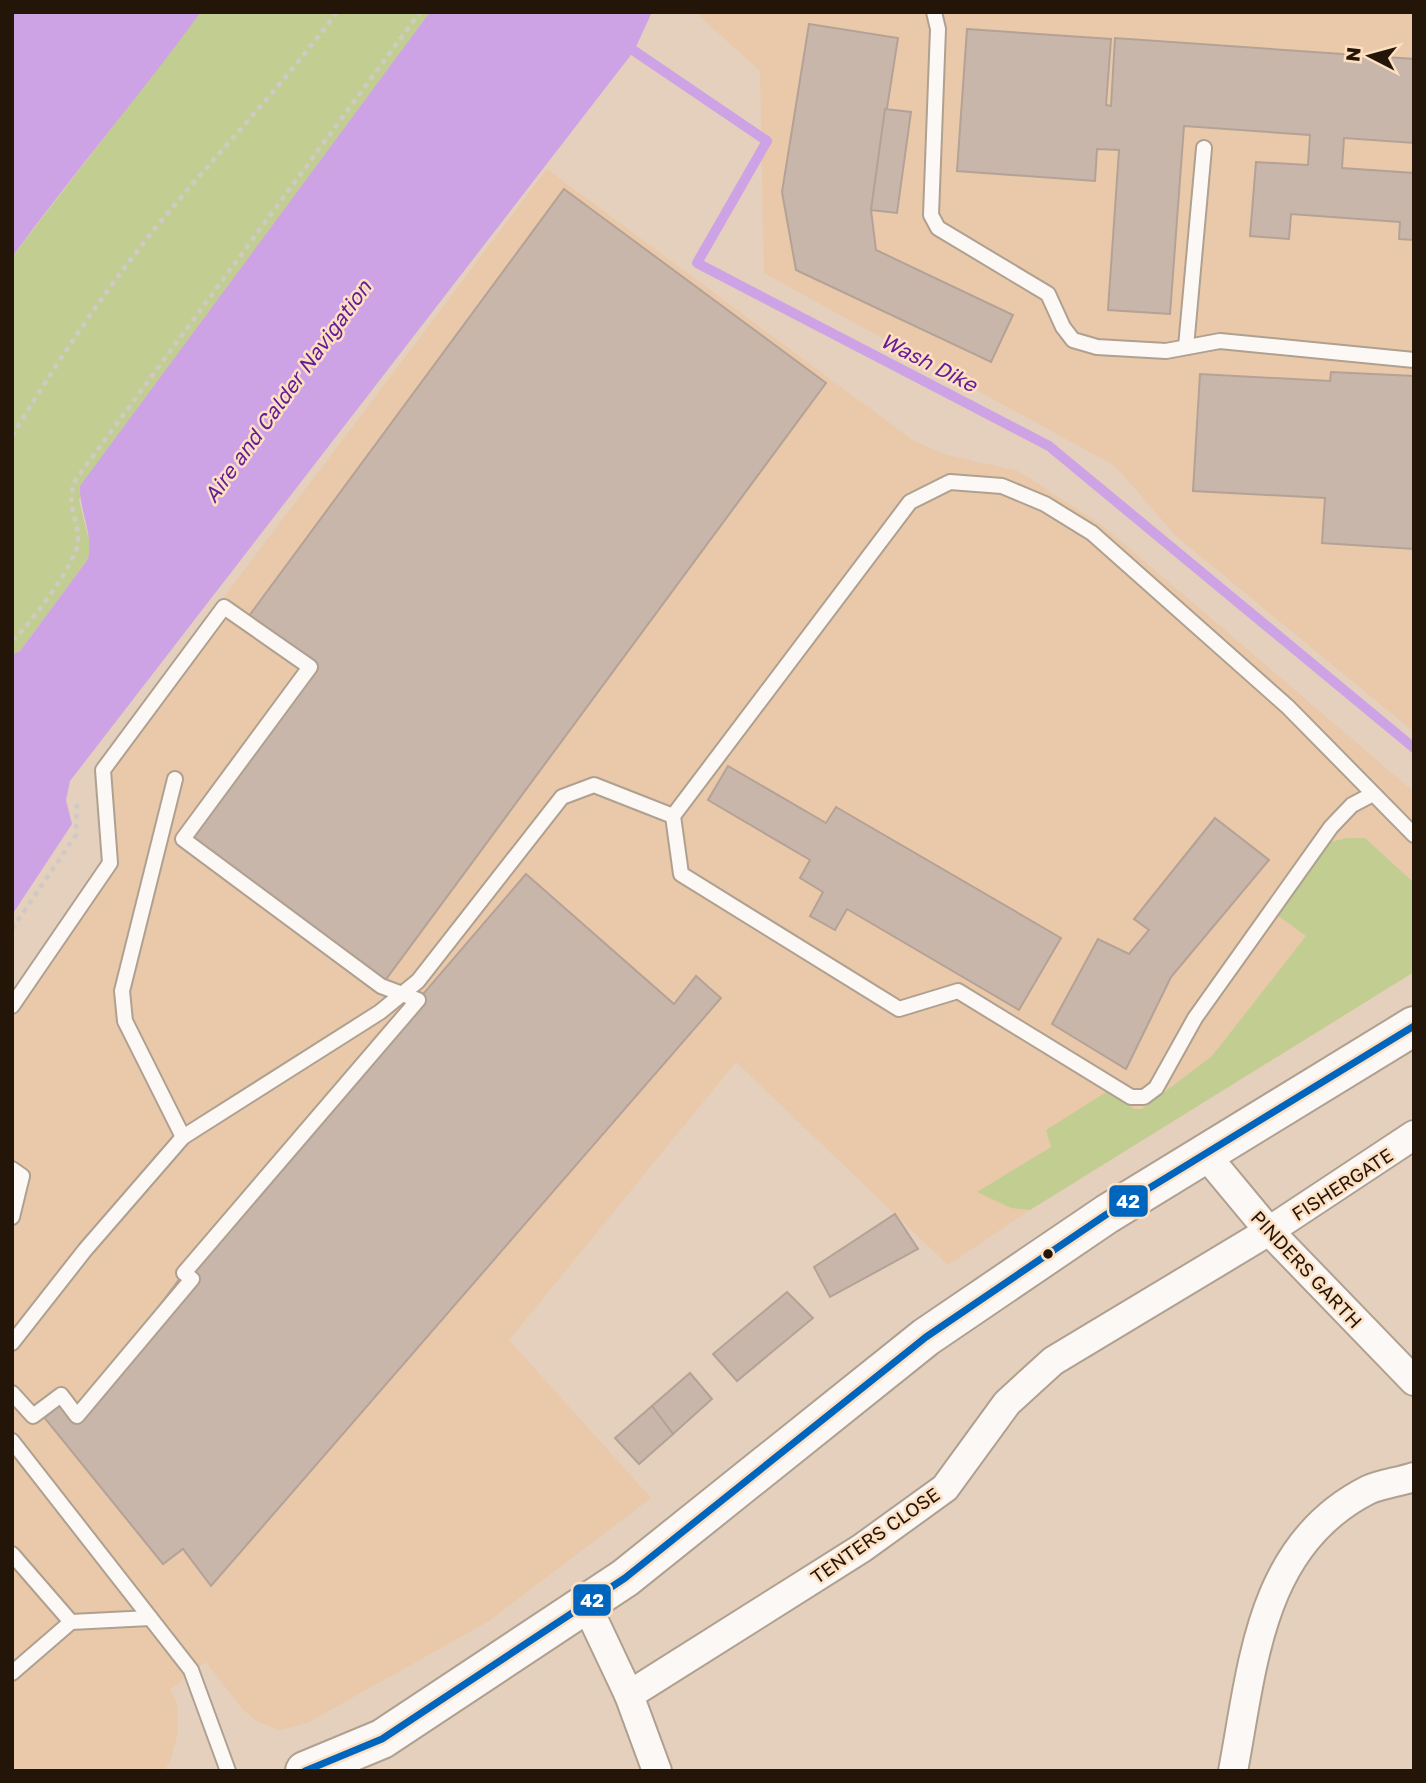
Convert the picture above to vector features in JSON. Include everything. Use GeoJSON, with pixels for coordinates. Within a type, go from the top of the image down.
{"type":"FeatureCollection","features":[{"type":"Feature","properties":{"kind":"main road"},"geometry":{"type":"LineString","coordinates":[[305,1771],[382,1739],[625,1578],[926,1337],[1107,1214],[1414,1026]]}},
{"type":"Feature","properties":{"kind":"street","name":"FISHERGATE"},"geometry":{"type":"LineString","coordinates":[[1269,1231],[1414,1135]]}},
{"type":"Feature","properties":{"kind":"street","name":"PINDERS GARTH"},"geometry":{"type":"LineString","coordinates":[[1205,1154],[1269,1231],[1414,1381]]}},
{"type":"Feature","properties":{"kind":"street","name":"TENTERS CLOSE"},"geometry":{"type":"LineString","coordinates":[[629,1695],[862,1548],[944,1488],[1007,1402],[1053,1361],[1269,1231]]}},
{"type":"Feature","properties":{"kind":"street"},"geometry":{"type":"LineString","coordinates":[[1233,1771],[1260,1623],[1284,1569],[1320,1524],[1368,1490],[1411,1479]]}},
{"type":"Feature","properties":{"kind":"street"},"geometry":{"type":"LineString","coordinates":[[586,1604],[629,1695],[657,1771]]}},
{"type":"Feature","properties":{"kind":"lane"},"geometry":{"type":"LineString","coordinates":[[934,12],[938,29],[931,215],[938,228],[1048,294],[1063,327],[1073,340],[1097,347],[1166,351],[1220,341],[1414,360]]}},
{"type":"Feature","properties":{"kind":"lane"},"geometry":{"type":"LineString","coordinates":[[1186,347],[1204,148]]}},
{"type":"Feature","properties":{"kind":"lane"},"geometry":{"type":"LineString","coordinates":[[1373,794],[1352,804],[1331,827],[1195,1018],[1156,1088],[1144,1097],[1131,1097],[958,991],[899,1009],[681,874],[673,816],[910,502],[950,482],[1002,486],[1045,504],[1092,533],[1288,707],[1414,835]]}},
{"type":"Feature","properties":{"kind":"lane"},"geometry":{"type":"LineString","coordinates":[[12,1006],[110,863],[103,770],[224,607],[310,667],[183,839],[381,986],[418,1000],[184,1273],[192,1279],[77,1416],[61,1395],[33,1416],[12,1393]]}},
{"type":"Feature","properties":{"kind":"lane"},"geometry":{"type":"LineString","coordinates":[[175,779],[122,991],[125,1021],[183,1137]]}},
{"type":"Feature","properties":{"kind":"lane"},"geometry":{"type":"LineString","coordinates":[[12,1343],[85,1250],[183,1137],[380,1012],[418,981],[562,797],[594,785],[673,816]]}},
{"type":"Feature","properties":{"kind":"lane"},"geometry":{"type":"LineString","coordinates":[[12,1169],[22,1176],[12,1217]]}},
{"type":"Feature","properties":{"kind":"lane"},"geometry":{"type":"LineString","coordinates":[[12,1441],[191,1670],[228,1771]]}},
{"type":"Feature","properties":{"kind":"lane"},"geometry":{"type":"LineString","coordinates":[[12,1554],[71,1622]]}},
{"type":"Feature","properties":{"kind":"lane"},"geometry":{"type":"LineString","coordinates":[[13,1672],[71,1622],[150,1618]]}},
{"type":"Feature","properties":{"kind":"path"},"geometry":{"type":"LineString","coordinates":[[12,436],[64,351],[170,210],[298,66],[337,12]]}},
{"type":"Feature","properties":{"kind":"path"},"geometry":{"type":"LineString","coordinates":[[12,640],[65,571],[79,544],[69,495],[76,479],[420,12]]}},
{"type":"Feature","properties":{"kind":"path"},"geometry":{"type":"LineString","coordinates":[[12,929],[76,835],[77,796]]}},
{"type":"Feature","properties":{"kind":"shaded area"},"geometry":{"type":"Polygon","coordinates":[[[695,12],[1414,12],[1414,732],[1176,536],[1115,466],[764,273],[760,71],[695,12]]]}},
{"type":"Feature","properties":{"kind":"shaded area"},"geometry":{"type":"Polygon","coordinates":[[[547,169],[911,439],[943,454],[1018,471],[1103,526],[1414,792],[1414,972],[1030,1210],[948,1265],[736,1062],[509,1340],[651,1498],[489,1621],[307,1723],[280,1730],[258,1722],[243,1710],[206,1662],[170,1690],[177,1704],[178,1731],[171,1760],[164,1771],[12,1771],[12,997],[105,860],[97,765],[547,169]]]}},
{"type":"Feature","properties":{"kind":"green space"},"geometry":{"type":"Polygon","coordinates":[[[201,12],[433,12],[79,500],[91,548],[88,559],[20,651],[12,655],[12,257],[201,12]]]}},
{"type":"Feature","properties":{"kind":"green space"},"geometry":{"type":"Polygon","coordinates":[[[1347,838],[1365,838],[1414,883],[1414,972],[1030,1210],[1011,1208],[977,1192],[1051,1147],[1046,1130],[1111,1089],[1134,1109],[1142,1109],[1212,1056],[1306,936],[1277,915],[1276,909],[1326,843],[1347,838]]]}},
{"type":"Feature","properties":{"kind":"water"},"geometry":{"type":"Polygon","coordinates":[[[12,12],[201,12],[12,257],[12,12]]]}},
{"type":"Feature","properties":{"kind":"water","name":"Aire and Calder Navigation"},"geometry":{"type":"Polygon","coordinates":[[[430,12],[652,12],[634,51],[70,781],[66,800],[72,824],[12,915],[12,655],[20,651],[88,559],[89,541],[80,486],[430,12]]]}},
{"type":"Feature","properties":{"kind":"building"},"geometry":{"type":"Polygon","coordinates":[[[809,24],[898,38],[871,210],[876,250],[1013,315],[991,362],[796,270],[782,192],[809,24]]]}},
{"type":"Feature","properties":{"kind":"building"},"geometry":{"type":"Polygon","coordinates":[[[967,29],[1111,39],[1106,105],[1111,106],[1115,38],[1414,59],[1414,143],[1344,138],[1342,168],[1414,173],[1414,240],[1399,239],[1400,222],[1291,214],[1289,239],[1250,236],[1256,162],[1308,165],[1310,135],[1184,126],[1170,314],[1108,310],[1119,150],[1097,149],[1095,181],[957,171],[967,29]]]}},
{"type":"Feature","properties":{"kind":"building"},"geometry":{"type":"Polygon","coordinates":[[[885,109],[911,112],[897,213],[871,210],[885,109]]]}},
{"type":"Feature","properties":{"kind":"building"},"geometry":{"type":"Polygon","coordinates":[[[564,189],[826,383],[381,986],[183,839],[310,667],[246,620],[564,189]]]}},
{"type":"Feature","properties":{"kind":"building"},"geometry":{"type":"Polygon","coordinates":[[[1331,372],[1414,376],[1414,549],[1322,543],[1325,498],[1193,491],[1200,374],[1330,381],[1331,372]]]}},
{"type":"Feature","properties":{"kind":"building"},"geometry":{"type":"Polygon","coordinates":[[[728,766],[826,823],[836,807],[1061,938],[1019,1010],[847,909],[835,930],[810,916],[823,892],[800,878],[810,860],[708,800],[728,766]]]}},
{"type":"Feature","properties":{"kind":"building"},"geometry":{"type":"Polygon","coordinates":[[[1215,818],[1269,860],[1171,977],[1126,1069],[1052,1024],[1098,939],[1129,954],[1149,930],[1134,919],[1215,818]]]}},
{"type":"Feature","properties":{"kind":"building"},"geometry":{"type":"Polygon","coordinates":[[[526,874],[674,1004],[696,976],[721,998],[211,1586],[183,1549],[163,1564],[39,1411],[61,1395],[77,1416],[184,1273],[526,874]]]}},
{"type":"Feature","properties":{"kind":"building"},"geometry":{"type":"Polygon","coordinates":[[[895,1214],[918,1249],[830,1297],[814,1267],[895,1214]]]}},
{"type":"Feature","properties":{"kind":"building"},"geometry":{"type":"Polygon","coordinates":[[[787,1292],[813,1318],[737,1381],[713,1354],[787,1292]]]}},
{"type":"Feature","properties":{"kind":"building"},"geometry":{"type":"Polygon","coordinates":[[[690,1373],[712,1399],[673,1434],[652,1406],[690,1373]]]}},
{"type":"Feature","properties":{"kind":"building"},"geometry":{"type":"Polygon","coordinates":[[[652,1406],[673,1434],[639,1464],[615,1438],[652,1406]]]}},
{"type":"Feature","properties":{"kind":"waterway","name":"Wash Dike"},"geometry":{"type":"LineString","coordinates":[[624,44],[767,141],[697,263],[1049,446],[1414,748]]}},
{"type":"Feature","properties":{"kind":"transit line","name":"42"},"geometry":{"type":"LineString","coordinates":[[305,1771],[382,1739],[625,1578],[926,1337],[1107,1214],[1414,1026]]}}]}
